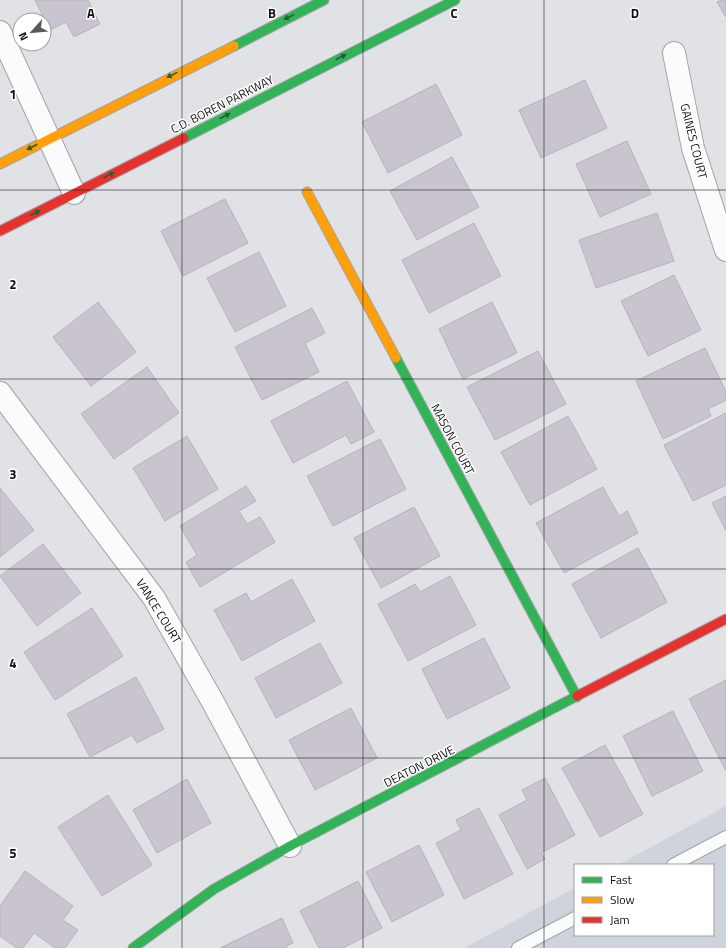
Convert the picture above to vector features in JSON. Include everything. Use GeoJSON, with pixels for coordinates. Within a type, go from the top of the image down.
{"type":"FeatureCollection","features":[{"type":"Feature","properties":{"kind":"street"},"geometry":{"type":"LineString","coordinates":[[0,164],[324,0]]}},
{"type":"Feature","properties":{"kind":"street","name":"C.D. BOREN PARKWAY"},"geometry":{"type":"LineString","coordinates":[[0,231],[455,0]]}},
{"type":"Feature","properties":{"kind":"street"},"geometry":{"type":"LineString","coordinates":[[0,32],[74,193]]}},
{"type":"Feature","properties":{"kind":"street","name":"GAINES COURT"},"geometry":{"type":"LineString","coordinates":[[674,53],[693,148],[726,250]]}},
{"type":"Feature","properties":{"kind":"street","name":"MASON COURT"},"geometry":{"type":"LineString","coordinates":[[307,192],[577,697]]}},
{"type":"Feature","properties":{"kind":"street","name":"VANCE COURT"},"geometry":{"type":"LineString","coordinates":[[0,393],[154,598],[214,704],[290,846]]}},
{"type":"Feature","properties":{"kind":"street","name":"DEATON DRIVE"},"geometry":{"type":"LineString","coordinates":[[133,948],[214,889],[290,846],[726,619]]}},
{"type":"Feature","properties":{"kind":"lane"},"geometry":{"type":"LineString","coordinates":[[675,864],[726,837]]}},
{"type":"Feature","properties":{"kind":"lane"},"geometry":{"type":"LineString","coordinates":[[518,948],[574,919]]}},
{"type":"Feature","properties":{"kind":"shaded area"},"geometry":{"type":"Polygon","coordinates":[[[726,806],[726,948],[464,948],[574,889],[574,936],[714,936],[714,864],[620,864],[726,806]]]}},
{"type":"Feature","properties":{"kind":"building"},"geometry":{"type":"Polygon","coordinates":[[[35,0],[88,0],[100,24],[74,37],[66,22],[52,29],[52,12],[41,12],[35,0]]]}},
{"type":"Feature","properties":{"kind":"building"},"geometry":{"type":"Polygon","coordinates":[[[726,0],[726,17],[717,2],[726,0]]]}},
{"type":"Feature","properties":{"kind":"building"},"geometry":{"type":"Polygon","coordinates":[[[585,80],[607,128],[541,158],[519,110],[585,80]]]}},
{"type":"Feature","properties":{"kind":"building"},"geometry":{"type":"Polygon","coordinates":[[[436,84],[462,135],[388,173],[362,122],[436,84]]]}},
{"type":"Feature","properties":{"kind":"building"},"geometry":{"type":"Polygon","coordinates":[[[627,141],[651,194],[600,217],[576,164],[627,141]]]}},
{"type":"Feature","properties":{"kind":"building"},"geometry":{"type":"Polygon","coordinates":[[[452,157],[479,207],[417,240],[390,191],[452,157]]]}},
{"type":"Feature","properties":{"kind":"building"},"geometry":{"type":"Polygon","coordinates":[[[225,199],[248,243],[183,276],[161,231],[225,199]]]}},
{"type":"Feature","properties":{"kind":"building"},"geometry":{"type":"Polygon","coordinates":[[[657,213],[674,261],[596,288],[579,240],[657,213]]]}},
{"type":"Feature","properties":{"kind":"building"},"geometry":{"type":"Polygon","coordinates":[[[474,223],[501,276],[429,313],[402,260],[474,223]]]}},
{"type":"Feature","properties":{"kind":"building"},"geometry":{"type":"Polygon","coordinates":[[[259,252],[286,306],[235,332],[207,278],[259,252]]]}},
{"type":"Feature","properties":{"kind":"building"},"geometry":{"type":"Polygon","coordinates":[[[674,275],[701,330],[648,356],[621,301],[674,275]]]}},
{"type":"Feature","properties":{"kind":"building"},"geometry":{"type":"Polygon","coordinates":[[[98,302],[136,352],[91,386],[53,337],[98,302]]]}},
{"type":"Feature","properties":{"kind":"building"},"geometry":{"type":"Polygon","coordinates":[[[492,302],[517,353],[463,379],[439,329],[492,302]]]}},
{"type":"Feature","properties":{"kind":"building"},"geometry":{"type":"Polygon","coordinates":[[[312,308],[325,333],[305,343],[319,372],[262,400],[235,347],[312,308]]]}},
{"type":"Feature","properties":{"kind":"building"},"geometry":{"type":"Polygon","coordinates":[[[705,348],[726,392],[726,400],[708,409],[711,416],[663,439],[636,381],[705,348]]]}},
{"type":"Feature","properties":{"kind":"building"},"geometry":{"type":"Polygon","coordinates":[[[538,351],[566,404],[495,440],[467,387],[538,351]]]}},
{"type":"Feature","properties":{"kind":"building"},"geometry":{"type":"Polygon","coordinates":[[[147,367],[179,413],[114,459],[81,414],[147,367]]]}},
{"type":"Feature","properties":{"kind":"building"},"geometry":{"type":"Polygon","coordinates":[[[347,381],[374,432],[351,444],[346,435],[293,463],[271,421],[347,381]]]}},
{"type":"Feature","properties":{"kind":"building"},"geometry":{"type":"Polygon","coordinates":[[[726,413],[726,485],[693,501],[664,445],[726,413]]]}},
{"type":"Feature","properties":{"kind":"building"},"geometry":{"type":"Polygon","coordinates":[[[568,416],[597,469],[530,505],[501,452],[568,416]]]}},
{"type":"Feature","properties":{"kind":"building"},"geometry":{"type":"Polygon","coordinates":[[[187,436],[218,489],[165,521],[133,468],[187,436]]]}},
{"type":"Feature","properties":{"kind":"building"},"geometry":{"type":"Polygon","coordinates":[[[380,439],[406,489],[333,526],[307,476],[380,439]]]}},
{"type":"Feature","properties":{"kind":"building"},"geometry":{"type":"Polygon","coordinates":[[[246,486],[256,501],[239,511],[247,524],[260,517],[275,542],[200,587],[186,562],[197,555],[180,526],[246,486]]]}},
{"type":"Feature","properties":{"kind":"building"},"geometry":{"type":"Polygon","coordinates":[[[603,487],[619,516],[627,511],[638,533],[564,573],[536,523],[603,487]]]}},
{"type":"Feature","properties":{"kind":"building"},"geometry":{"type":"Polygon","coordinates":[[[0,488],[34,530],[0,557],[0,488]]]}},
{"type":"Feature","properties":{"kind":"building"},"geometry":{"type":"Polygon","coordinates":[[[726,496],[726,531],[712,503],[726,496]]]}},
{"type":"Feature","properties":{"kind":"building"},"geometry":{"type":"Polygon","coordinates":[[[414,507],[440,556],[381,588],[354,538],[414,507]]]}},
{"type":"Feature","properties":{"kind":"building"},"geometry":{"type":"Polygon","coordinates":[[[43,544],[81,593],[37,626],[0,576],[43,544]]]}},
{"type":"Feature","properties":{"kind":"building"},"geometry":{"type":"Polygon","coordinates":[[[638,548],[667,602],[601,638],[572,584],[638,548]]]}},
{"type":"Feature","properties":{"kind":"building"},"geometry":{"type":"Polygon","coordinates":[[[450,576],[476,625],[408,661],[378,604],[415,584],[420,592],[450,576]]]}},
{"type":"Feature","properties":{"kind":"building"},"geometry":{"type":"Polygon","coordinates":[[[292,579],[315,621],[242,661],[214,610],[246,593],[251,602],[292,579]]]}},
{"type":"Feature","properties":{"kind":"building"},"geometry":{"type":"Polygon","coordinates":[[[92,608],[123,656],[55,700],[24,652],[92,608]]]}},
{"type":"Feature","properties":{"kind":"building"},"geometry":{"type":"Polygon","coordinates":[[[484,638],[510,688],[447,719],[422,669],[484,638]]]}},
{"type":"Feature","properties":{"kind":"building"},"geometry":{"type":"Polygon","coordinates":[[[320,643],[342,683],[276,718],[255,678],[320,643]]]}},
{"type":"Feature","properties":{"kind":"building"},"geometry":{"type":"Polygon","coordinates":[[[136,677],[164,729],[137,743],[132,735],[90,757],[67,714],[136,677]]]}},
{"type":"Feature","properties":{"kind":"building"},"geometry":{"type":"Polygon","coordinates":[[[726,680],[726,771],[689,699],[726,680]]]}},
{"type":"Feature","properties":{"kind":"building"},"geometry":{"type":"Polygon","coordinates":[[[351,708],[377,758],[315,790],[289,740],[351,708]]]}},
{"type":"Feature","properties":{"kind":"building"},"geometry":{"type":"Polygon","coordinates":[[[673,711],[703,771],[652,796],[623,736],[673,711]]]}},
{"type":"Feature","properties":{"kind":"building"},"geometry":{"type":"Polygon","coordinates":[[[605,745],[643,814],[600,837],[562,768],[605,745]]]}},
{"type":"Feature","properties":{"kind":"building"},"geometry":{"type":"Polygon","coordinates":[[[545,778],[575,835],[541,853],[545,859],[527,869],[499,815],[527,800],[522,790],[545,778]]]}},
{"type":"Feature","properties":{"kind":"building"},"geometry":{"type":"Polygon","coordinates":[[[187,779],[211,823],[157,853],[133,810],[187,779]]]}},
{"type":"Feature","properties":{"kind":"building"},"geometry":{"type":"Polygon","coordinates":[[[108,795],[152,865],[102,896],[58,827],[108,795]]]}},
{"type":"Feature","properties":{"kind":"building"},"geometry":{"type":"Polygon","coordinates":[[[479,808],[513,874],[464,899],[436,843],[461,830],[456,820],[479,808]]]}},
{"type":"Feature","properties":{"kind":"building"},"geometry":{"type":"Polygon","coordinates":[[[419,845],[444,895],[392,922],[366,872],[419,845]]]}},
{"type":"Feature","properties":{"kind":"building"},"geometry":{"type":"Polygon","coordinates":[[[25,871],[73,906],[63,920],[78,930],[65,948],[55,948],[34,933],[23,948],[17,948],[0,936],[0,906],[25,871]]]}},
{"type":"Feature","properties":{"kind":"building"},"geometry":{"type":"Polygon","coordinates":[[[358,881],[382,928],[343,948],[319,948],[300,911],[358,881]]]}},
{"type":"Feature","properties":{"kind":"building"},"geometry":{"type":"Polygon","coordinates":[[[282,918],[293,943],[286,946],[287,948],[220,948],[282,918]]]}},
{"type":"Feature","properties":{"kind":"traffic: fast"},"geometry":{"type":"LineString","coordinates":[[234,46],[324,0]]}},
{"type":"Feature","properties":{"kind":"traffic: fast"},"geometry":{"type":"LineString","coordinates":[[184,138],[455,0]]}},
{"type":"Feature","properties":{"kind":"traffic: fast"},"geometry":{"type":"LineString","coordinates":[[396,358],[577,697]]}},
{"type":"Feature","properties":{"kind":"traffic: fast"},"geometry":{"type":"LineString","coordinates":[[133,948],[214,889],[290,846],[577,696]]}},
{"type":"Feature","properties":{"kind":"traffic: slow"},"geometry":{"type":"LineString","coordinates":[[0,164],[234,46]]}},
{"type":"Feature","properties":{"kind":"traffic: slow"},"geometry":{"type":"LineString","coordinates":[[307,192],[396,358]]}},
{"type":"Feature","properties":{"kind":"traffic: jam"},"geometry":{"type":"LineString","coordinates":[[0,231],[184,138]]}},
{"type":"Feature","properties":{"kind":"traffic: jam"},"geometry":{"type":"LineString","coordinates":[[577,696],[726,619]]}}]}
